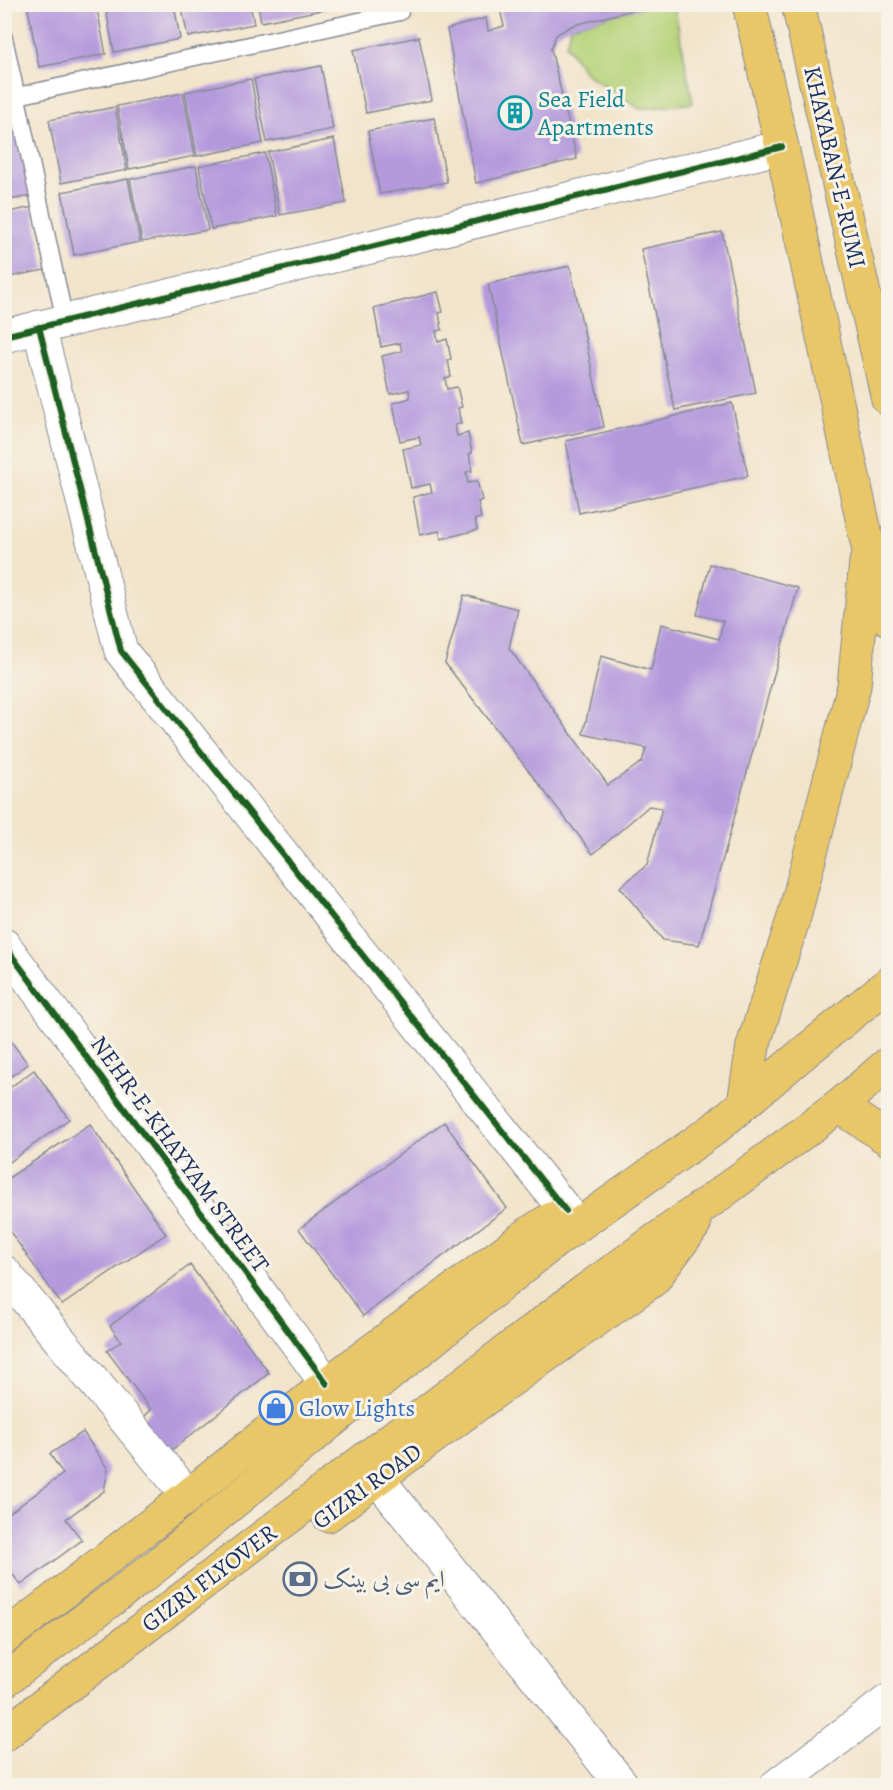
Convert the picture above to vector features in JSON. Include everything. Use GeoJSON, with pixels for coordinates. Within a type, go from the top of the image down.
{"type":"FeatureCollection","features":[{"type":"Feature","properties":{"kind":"main road"},"geometry":{"type":"LineString","coordinates":[[749,4],[868,546],[888,619]]}},
{"type":"Feature","properties":{"kind":"main road","name":"KHAYABAN-E-RUMI"},"geometry":{"type":"LineString","coordinates":[[798,4],[888,399]]}},
{"type":"Feature","properties":{"kind":"main road"},"geometry":{"type":"LineString","coordinates":[[744,1103],[753,1046],[794,917],[854,686],[868,546]]}},
{"type":"Feature","properties":{"kind":"main road"},"geometry":{"type":"LineString","coordinates":[[4,1638],[188,1496],[327,1384],[531,1232],[713,1130],[888,984]]}},
{"type":"Feature","properties":{"kind":"main road","name":"GIZRI FLYOVER"},"geometry":{"type":"LineString","coordinates":[[4,1735],[586,1290],[839,1106],[888,1064]]}},
{"type":"Feature","properties":{"kind":"main road"},"geometry":{"type":"LineString","coordinates":[[839,1106],[888,1139]]}},
{"type":"Feature","properties":{"kind":"main road","name":"GIZRI FLYOVER"},"geometry":{"type":"LineString","coordinates":[[4,1681],[156,1566],[554,1242],[713,1130]]}},
{"type":"Feature","properties":{"kind":"main road","name":"GIZRI ROAD"},"geometry":{"type":"LineString","coordinates":[[4,1757],[252,1569],[497,1390],[653,1280],[713,1199]]}},
{"type":"Feature","properties":{"kind":"street"},"geometry":{"type":"LineString","coordinates":[[4,336],[782,147]]}},
{"type":"Feature","properties":{"kind":"street"},"geometry":{"type":"LineString","coordinates":[[52,324],[122,651],[566,1211]]}},
{"type":"Feature","properties":{"kind":"street","name":"NEHR-E-KHAYYAM STREET"},"geometry":{"type":"LineString","coordinates":[[4,945],[327,1384]]}},
{"type":"Feature","properties":{"kind":"street"},"geometry":{"type":"LineString","coordinates":[[4,1272],[188,1496]]}},
{"type":"Feature","properties":{"kind":"street"},"geometry":{"type":"LineString","coordinates":[[378,1479],[623,1785]]}},
{"type":"Feature","properties":{"kind":"street"},"geometry":{"type":"LineString","coordinates":[[776,1785],[888,1701]]}},
{"type":"Feature","properties":{"kind":"lane"},"geometry":{"type":"LineString","coordinates":[[11,98],[400,12]]}},
{"type":"Feature","properties":{"kind":"lane"},"geometry":{"type":"LineString","coordinates":[[4,38],[11,98],[52,324]]}},
{"type":"Feature","properties":{"kind":"green space"},"geometry":{"type":"Polygon","coordinates":[[[655,4],[674,5],[693,103],[640,109],[586,74],[566,45],[571,26],[655,4]]]}},
{"type":"Feature","properties":{"kind":"building"},"geometry":{"type":"Polygon","coordinates":[[[27,4],[96,4],[106,54],[39,67],[27,4]]]}},
{"type":"Feature","properties":{"kind":"building"},"geometry":{"type":"Polygon","coordinates":[[[105,4],[174,4],[180,39],[114,52],[105,4]]]}},
{"type":"Feature","properties":{"kind":"building"},"geometry":{"type":"Polygon","coordinates":[[[181,4],[250,4],[254,24],[188,37],[181,4]]]}},
{"type":"Feature","properties":{"kind":"building"},"geometry":{"type":"Polygon","coordinates":[[[258,4],[326,4],[327,9],[261,22],[258,4]]]}},
{"type":"Feature","properties":{"kind":"building","name":"Sea Field Apartments"},"geometry":{"type":"Polygon","coordinates":[[[499,5],[652,5],[571,26],[556,35],[551,49],[577,159],[476,183],[447,29],[486,18],[488,31],[504,26],[499,5]]]}},
{"type":"Feature","properties":{"kind":"building"},"geometry":{"type":"Polygon","coordinates":[[[419,37],[432,100],[366,113],[353,50],[419,37]]]}},
{"type":"Feature","properties":{"kind":"building"},"geometry":{"type":"Polygon","coordinates":[[[321,66],[333,129],[267,142],[254,79],[321,66]]]}},
{"type":"Feature","properties":{"kind":"building"},"geometry":{"type":"Polygon","coordinates":[[[251,79],[263,143],[197,156],[185,92],[251,79]]]}},
{"type":"Feature","properties":{"kind":"building"},"geometry":{"type":"Polygon","coordinates":[[[183,93],[195,156],[129,169],[117,106],[183,93]]]}},
{"type":"Feature","properties":{"kind":"building"},"geometry":{"type":"Polygon","coordinates":[[[115,107],[127,170],[61,183],[49,120],[115,107]]]}},
{"type":"Feature","properties":{"kind":"building"},"geometry":{"type":"Polygon","coordinates":[[[434,118],[447,182],[380,194],[368,131],[434,118]]]}},
{"type":"Feature","properties":{"kind":"building"},"geometry":{"type":"Polygon","coordinates":[[[19,133],[31,196],[4,201],[4,136],[19,133]]]}},
{"type":"Feature","properties":{"kind":"building"},"geometry":{"type":"Polygon","coordinates":[[[334,139],[346,203],[280,215],[268,152],[334,139]]]}},
{"type":"Feature","properties":{"kind":"building"},"geometry":{"type":"Polygon","coordinates":[[[265,153],[277,216],[211,229],[199,166],[265,153]]]}},
{"type":"Feature","properties":{"kind":"building"},"geometry":{"type":"Polygon","coordinates":[[[196,166],[208,230],[142,242],[130,179],[196,166]]]}},
{"type":"Feature","properties":{"kind":"building"},"geometry":{"type":"Polygon","coordinates":[[[128,179],[140,242],[74,255],[62,192],[128,179]]]}},
{"type":"Feature","properties":{"kind":"building"},"geometry":{"type":"Polygon","coordinates":[[[33,207],[45,270],[4,278],[4,213],[33,207]]]}},
{"type":"Feature","properties":{"kind":"building"},"geometry":{"type":"Polygon","coordinates":[[[722,232],[756,393],[675,410],[641,249],[722,232]]]}},
{"type":"Feature","properties":{"kind":"building"},"geometry":{"type":"Polygon","coordinates":[[[570,266],[604,427],[523,445],[488,284],[570,266]]]}},
{"type":"Feature","properties":{"kind":"building"},"geometry":{"type":"Polygon","coordinates":[[[438,292],[443,312],[439,313],[442,330],[436,331],[438,342],[447,339],[451,359],[448,360],[451,377],[445,378],[447,389],[457,387],[462,407],[458,408],[461,424],[455,425],[457,436],[468,433],[472,453],[469,454],[472,471],[466,472],[468,483],[477,481],[482,500],[478,502],[481,518],[475,519],[477,530],[441,539],[439,531],[420,535],[413,497],[432,492],[430,484],[411,488],[403,449],[421,445],[419,437],[400,441],[393,403],[410,398],[409,390],[390,394],[382,356],[402,351],[400,343],[381,347],[374,308],[438,292]]]}},
{"type":"Feature","properties":{"kind":"building"},"geometry":{"type":"Polygon","coordinates":[[[732,403],[748,476],[579,513],[566,441],[732,403]]]}},
{"type":"Feature","properties":{"kind":"building"},"geometry":{"type":"Polygon","coordinates":[[[710,564],[798,588],[699,945],[663,940],[620,887],[647,865],[662,808],[649,806],[593,854],[445,663],[464,595],[518,609],[509,648],[608,785],[642,762],[646,748],[583,734],[601,656],[651,670],[661,624],[719,639],[723,621],[697,615],[710,564]]]}},
{"type":"Feature","properties":{"kind":"building"},"geometry":{"type":"Polygon","coordinates":[[[4,1032],[28,1064],[4,1081],[4,1032]]]}},
{"type":"Feature","properties":{"kind":"building"},"geometry":{"type":"Polygon","coordinates":[[[34,1070],[69,1119],[4,1166],[4,1092],[34,1070]]]}},
{"type":"Feature","properties":{"kind":"building"},"geometry":{"type":"Polygon","coordinates":[[[444,1122],[507,1208],[363,1316],[299,1229],[444,1122]]]}},
{"type":"Feature","properties":{"kind":"building"},"geometry":{"type":"Polygon","coordinates":[[[90,1124],[166,1234],[62,1305],[4,1223],[4,1181],[90,1124]]]}},
{"type":"Feature","properties":{"kind":"building"},"geometry":{"type":"Polygon","coordinates":[[[190,1265],[269,1373],[168,1453],[141,1420],[151,1410],[107,1351],[121,1341],[110,1326],[190,1265]]]}},
{"type":"Feature","properties":{"kind":"building"},"geometry":{"type":"Polygon","coordinates":[[[83,1432],[108,1469],[104,1491],[66,1519],[82,1540],[21,1585],[4,1564],[4,1517],[63,1474],[50,1454],[83,1432]]]}},
{"type":"Feature","properties":{"kind":"cycle path"},"geometry":{"type":"LineString","coordinates":[[4,336],[782,147]]}},
{"type":"Feature","properties":{"kind":"cycle path"},"geometry":{"type":"LineString","coordinates":[[39,327],[121,651],[566,1211]]}},
{"type":"Feature","properties":{"kind":"cycle path"},"geometry":{"type":"LineString","coordinates":[[4,945],[327,1384]]}},
{"type":"Feature","properties":{"kind":"place","name":"Sea Field Apartments"},"geometry":{"type":"Point","coordinates":[515,113]}},
{"type":"Feature","properties":{"kind":"place","name":"Glow Lights"},"geometry":{"type":"Point","coordinates":[276,1408]}},
{"type":"Feature","properties":{"kind":"place","name":"ایم سی بی بینک"},"geometry":{"type":"Point","coordinates":[300,1579]}}]}
